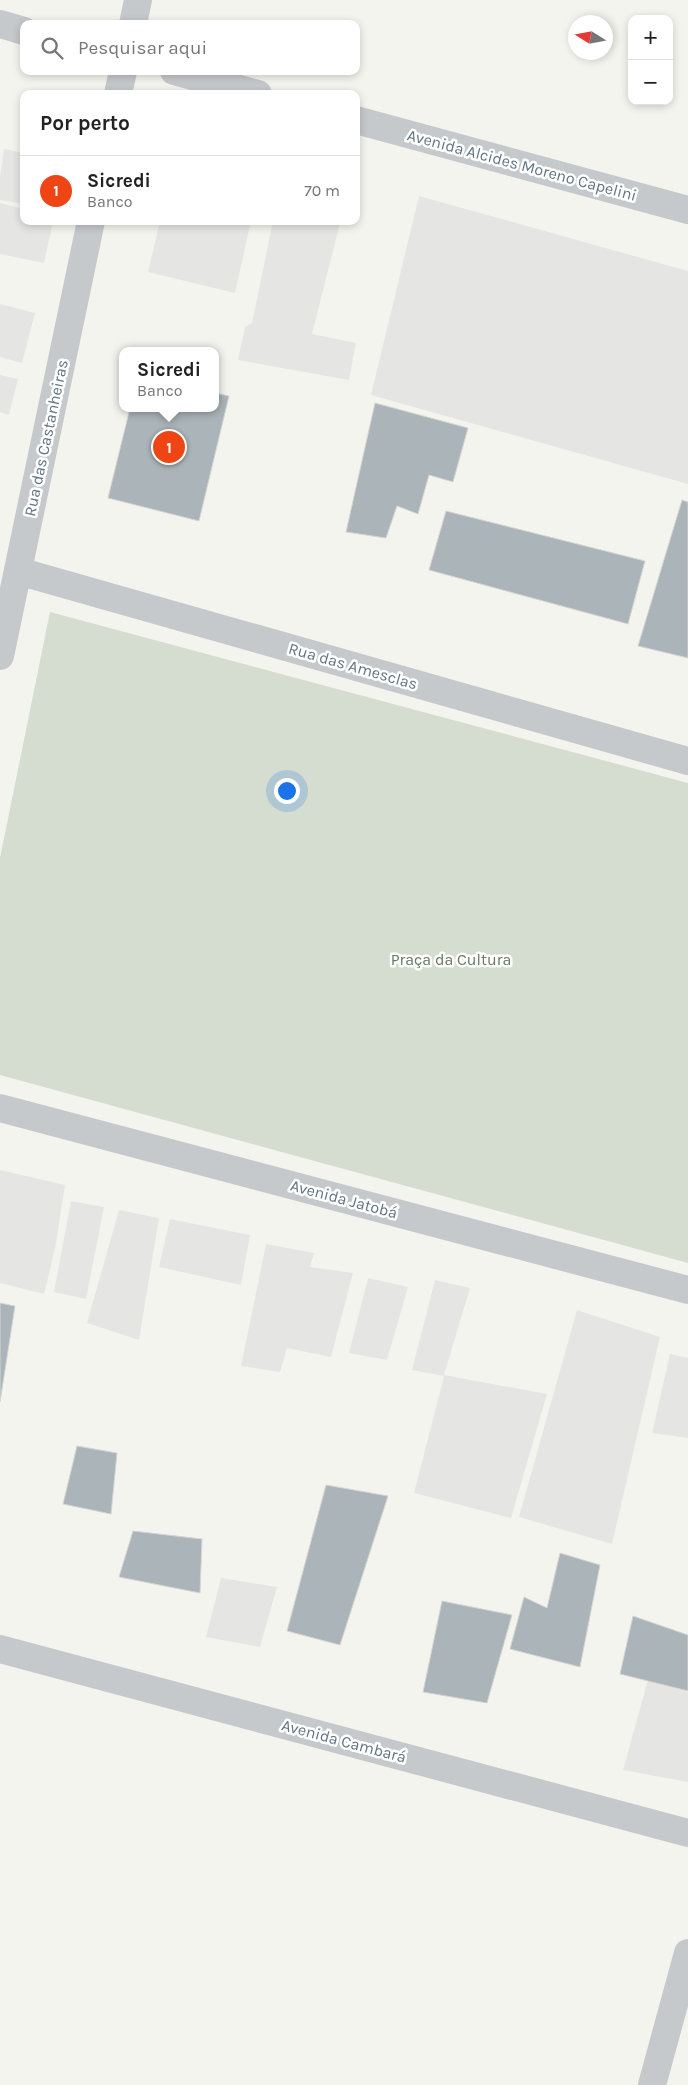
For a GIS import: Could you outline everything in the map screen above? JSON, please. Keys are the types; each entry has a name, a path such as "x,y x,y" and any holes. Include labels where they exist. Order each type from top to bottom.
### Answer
{"street":[{"path":"134,20 138,0"},
{"path":"0,24 20,30"},
{"path":"119,90 122,75"},
{"path":"189,75 243,90"},
{"name":"Avenida Alcides Moreno Capelini","path":"360,121 688,210"},
{"name":"Rua das Castanheiras","path":"0,656 90,225"},
{"name":"Rua das Amesclas","path":"18,571 688,760"},
{"name":"Avenida Jatobá","path":"0,1108 688,1290"},
{"name":"Avenida Cambará","path":"0,1649 688,1833"},
{"path":"652,2085 688,1953"}],"shaded area":[{"path":"4,149 20,152 20,203 0,200 0,177"},
{"path":"419,196 688,271 688,484 371,395"},
{"path":"0,203 20,208 20,225 52,225 44,263 0,254"},
{"path":"159,225 250,225 235,293 148,272"},
{"path":"272,225 339,225 312,334 356,343 349,380 238,360 245,327 252,323"},
{"path":"0,304 35,313 22,363 0,357"},
{"path":"0,375 18,379 9,415 0,412"},
{"path":"0,1170 65,1185 55,1249 44,1294 0,1283"},
{"path":"71,1201 104,1207 86,1299 54,1292"},
{"path":"119,1210 159,1218 139,1340 87,1323"},
{"path":"170,1219 250,1235 241,1285 159,1267"},
{"path":"266,1244 314,1253 310,1267 353,1273 331,1357 287,1348 280,1372 241,1366"},
{"path":"368,1278 408,1287 387,1360 349,1353"},
{"path":"435,1280 470,1288 444,1375 547,1394 511,1518 414,1493 444,1376 412,1370"},
{"path":"577,1310 660,1337 612,1544 519,1517"},
{"path":"670,1354 688,1358 688,1438 652,1433"},
{"path":"221,1578 277,1587 260,1647 206,1637"},
{"path":"648,1680 688,1692 688,1782 623,1770"}],"green space":[{"name":"Praça da Cultura","path":"50,612 688,783 688,1263 0,1075 0,858"}],"building":[{"path":"219,394 229,396 199,521 108,498 129,412 219,412"},
{"path":"375,403 468,428 453,482 429,475 418,514 397,506 386,538 346,532"},
{"path":"682,500 688,502 688,658 638,646"},
{"path":"446,511 645,561 628,624 429,570"},
{"path":"0,1303 15,1306 0,1402"},
{"path":"77,1446 117,1453 111,1514 63,1504"},
{"path":"326,1485 388,1496 340,1645 287,1631"},
{"path":"133,1531 202,1539 200,1593 119,1577"},
{"path":"560,1553 600,1565 580,1667 510,1649 524,1597 547,1608"},
{"path":"442,1601 512,1615 487,1703 423,1692"},
{"path":"633,1616 688,1635 688,1691 620,1674"}],"place":[{"name":"Sicredi","path":"169,447"}]}
